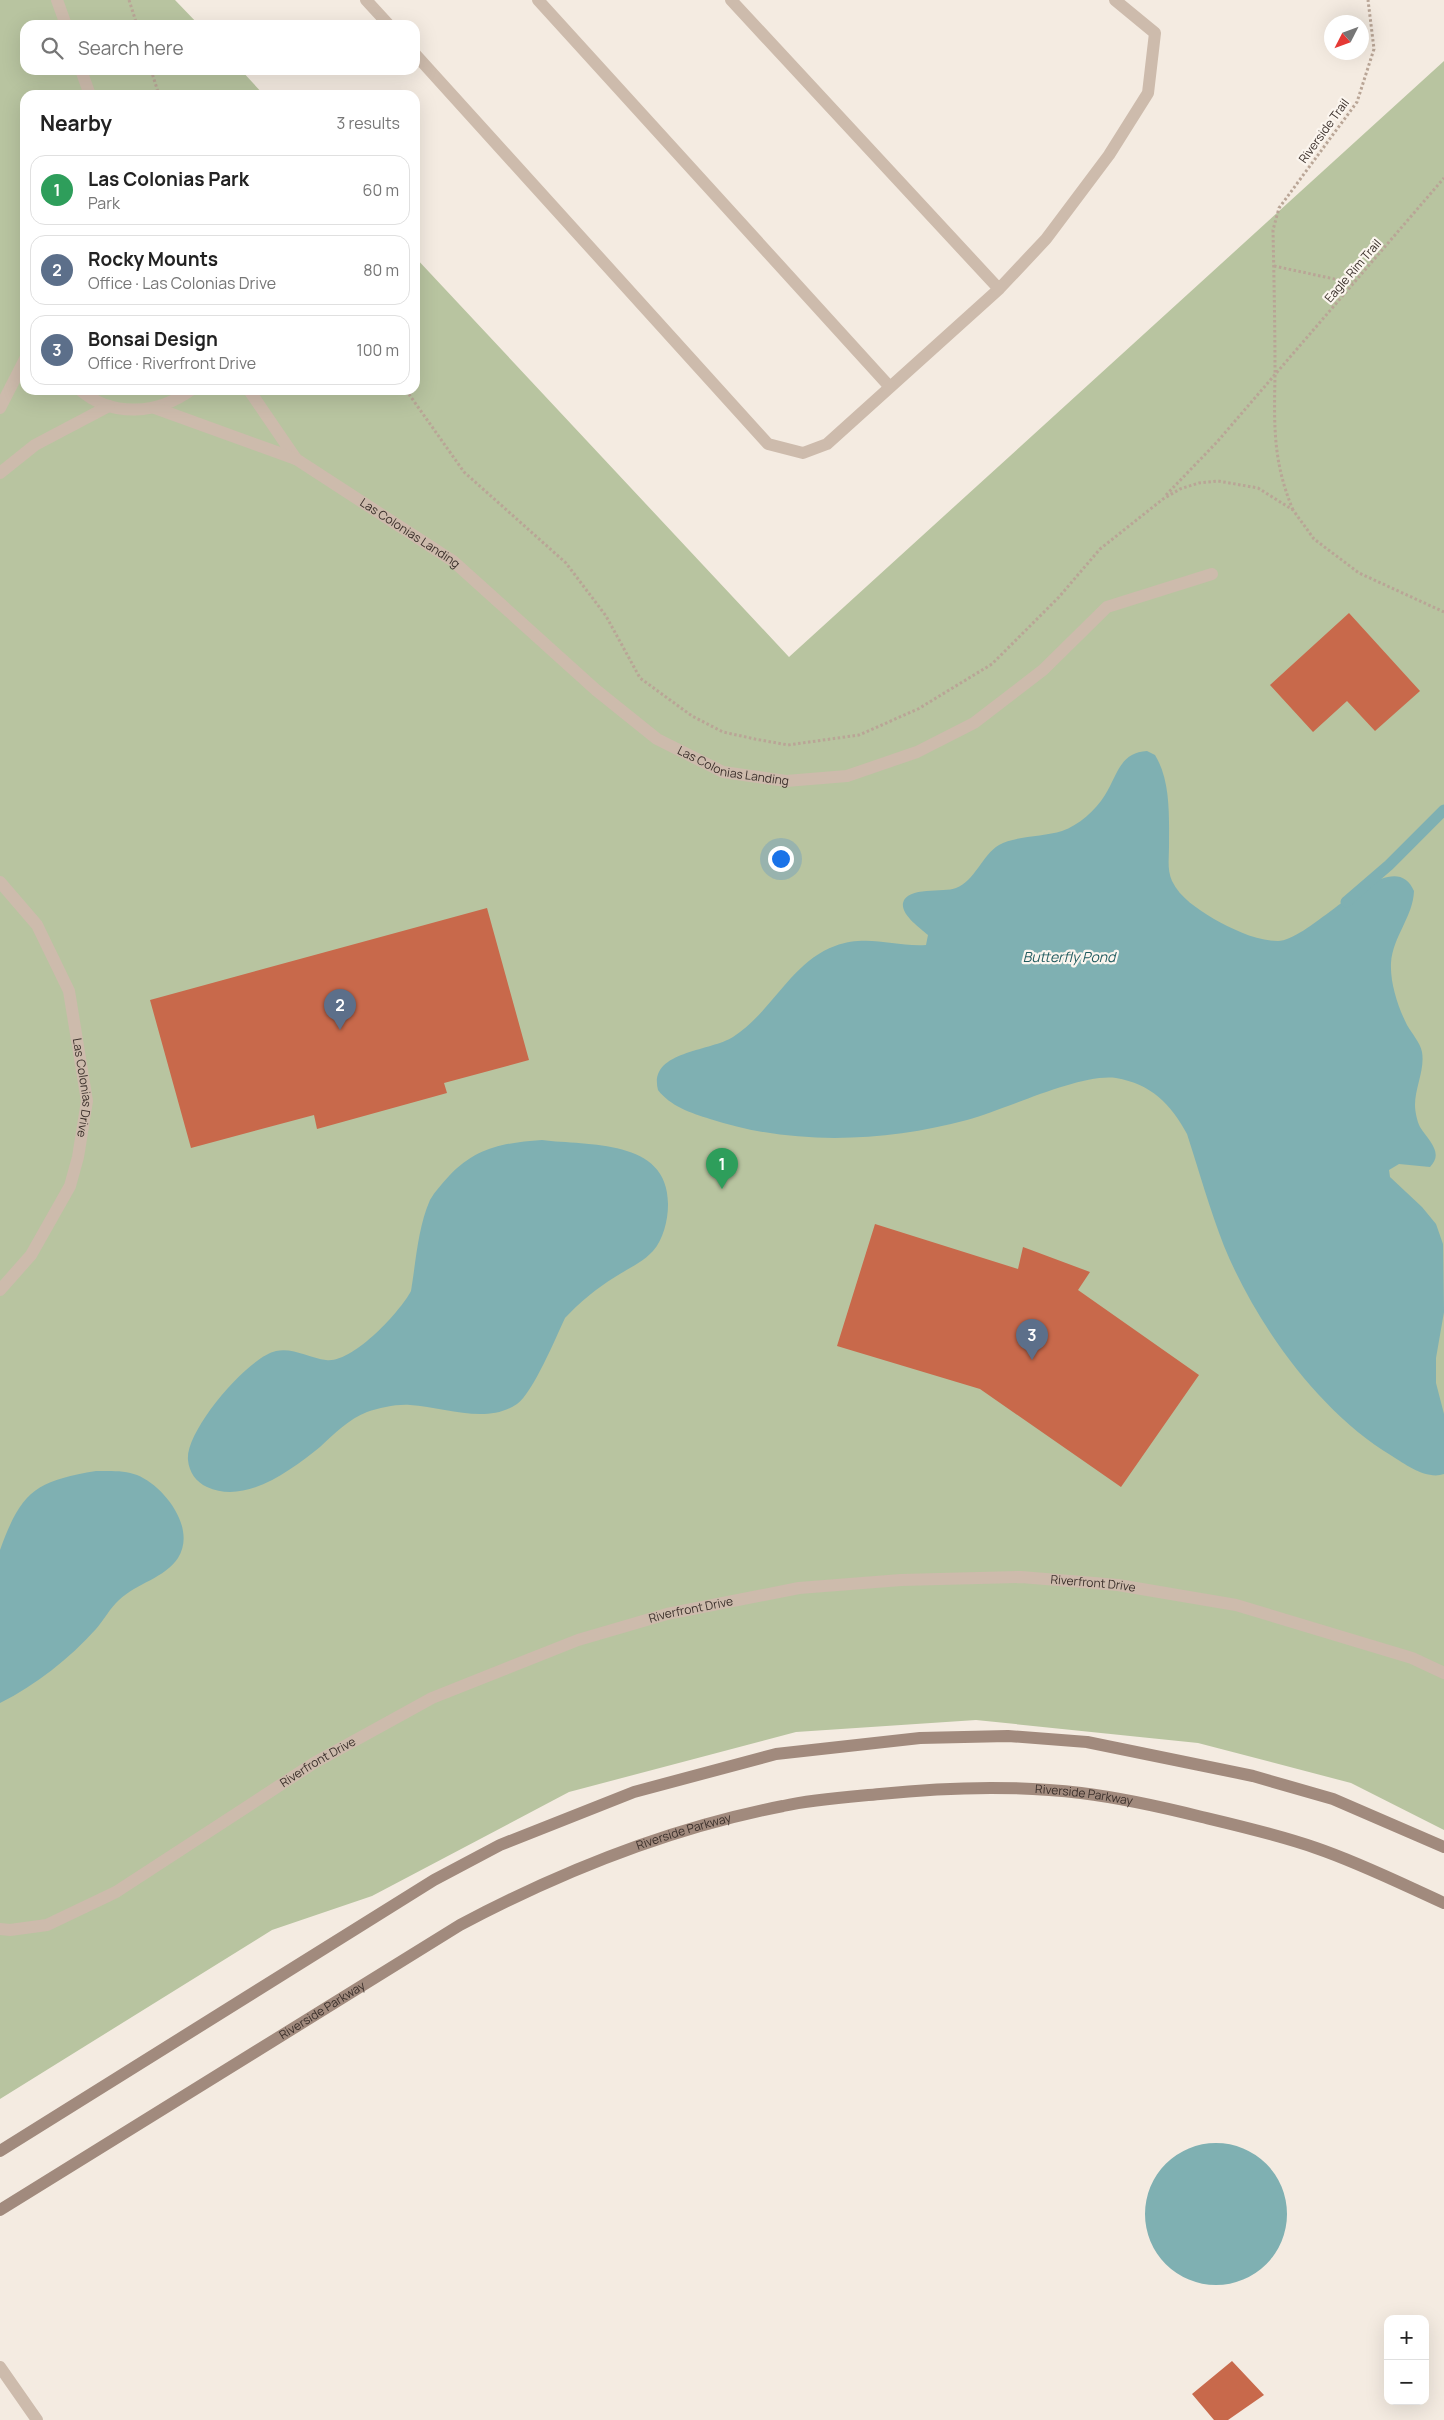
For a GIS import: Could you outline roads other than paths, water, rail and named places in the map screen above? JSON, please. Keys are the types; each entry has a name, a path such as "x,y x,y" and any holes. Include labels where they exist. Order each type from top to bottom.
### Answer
{"main road":[{"path":"0,2151 434,1880 500,1845 634,1792 776,1754 920,1738 1008,1736 1087,1742 1253,1776 1324,1797 1444,1847"},
{"name":"Riverside Parkway","path":"0,2210 460,1925 522,1892 590,1862 650,1841 717,1821 785,1805 923,1789 1007,1787 1080,1793 1170,1809 1240,1826 1316,1848 1444,1903"}],"street":[{"path":"57,0 64,20"},
{"path":"366,0 384,20"},
{"path":"538,0 889,386"},
{"path":"731,0 999,289"},
{"path":"420,60 768,444 803,453 827,444 889,386 999,289 1046,239 1109,155 1148,93 1155,33 1115,0"},
{"path":"84,75 88,90"},
{"path":"0,408 20,369"},
{"path":"87,395 109,406 132,410 155,408 177,400 184,395"},
{"name":"Las Colonias Landing","path":"252,395 296,459"},
{"path":"0,473 35,445 109,406"},
{"name":"Las Colonias Landing","path":"155,408 296,459 454,560 596,690 657,739 724,772 786,781 847,776 917,752 981,717 1042,670 1107,607 1212,574"},
{"name":"Las Colonias Drive","path":"0,882 37,925 69,991 87,1101 78,1157 70,1186 31,1255 0,1290"},
{"name":"Riverfront Drive","path":"0,1929 10,1930 47,1925 116,1892 314,1763 432,1698 596,1635 667,1614 799,1588 901,1580 1021,1577 1118,1585 1236,1605 1412,1658 1444,1673"},
{"path":"0,2367 37,2420"}],"water":[{"name":"Butterfly Pond","path":"1147,751 1155,755 1164,776 1169,812 1170,877 1175,887 1190,903 1221,923 1253,937 1278,941 1293,936 1351,896 1371,884 1388,877 1403,878 1414,891 1410,909 1395,944 1391,971 1395,995 1401,1011 1422,1052 1423,1059 1415,1098 1415,1110 1419,1125 1434,1147 1436,1157 1430,1167 1399,1164 1389,1170 1390,1177 1422,1207 1436,1224 1443,1244 1444,1312 1436,1358 1436,1383 1444,1414 1444,1474 1431,1475 1417,1471 1365,1438 1339,1416 1293,1364 1253,1306 1237,1276 1224,1246 1187,1134 1181,1123 1159,1097 1140,1085 1116,1078 1083,1081 1042,1093 967,1120 904,1133 838,1138 773,1134 741,1128 703,1117 681,1108 663,1096 658,1090 657,1077 662,1067 683,1054 733,1037 747,1027 794,975 820,953 835,946 859,941 926,945 928,935 908,917 903,908 906,898 918,892 950,889 963,885 993,849 1005,842 1054,833 1074,825 1086,817 1101,801 1125,760 1138,752"},
{"path":"542,1140 602,1146 623,1150 641,1157 655,1167 665,1183 668,1211 662,1236 653,1251 608,1281 582,1301 565,1318 544,1364 530,1389 517,1404 505,1410 479,1414 410,1405 377,1409 367,1412 342,1427 320,1447 282,1475 252,1488 237,1492 222,1491 207,1487 196,1479 188,1460 190,1447 207,1414 235,1380 264,1356 276,1351 288,1350 320,1359 337,1359 349,1354 374,1335 397,1311 411,1291 418,1244 426,1210 430,1200 441,1185 459,1166 491,1148"},
{"path":"96,1471 132,1473 147,1480 157,1488 175,1509 183,1534 183,1546 178,1558 166,1571 119,1600 96,1629 75,1651 39,1680 0,1703 0,1550 8,1530 15,1515 33,1492 58,1479"},
{"path":"1216,2143 1243,2149 1255,2155 1266,2164 1275,2175 1281,2187 1287,2214 1281,2241 1275,2253 1266,2264 1255,2273 1243,2279 1216,2285 1189,2279 1177,2273 1166,2264 1157,2253 1151,2241 1145,2214 1151,2187 1157,2175 1166,2164 1177,2155 1189,2149"}],"waterway":[{"path":"1346,902 1389,865 1444,810"}],"place":[{"name":"Rocky Mounts","path":"340,1030"},
{"name":"Las Colonias Park","path":"722,1189"},
{"name":"Bonsai Design","path":"1032,1360"}]}
